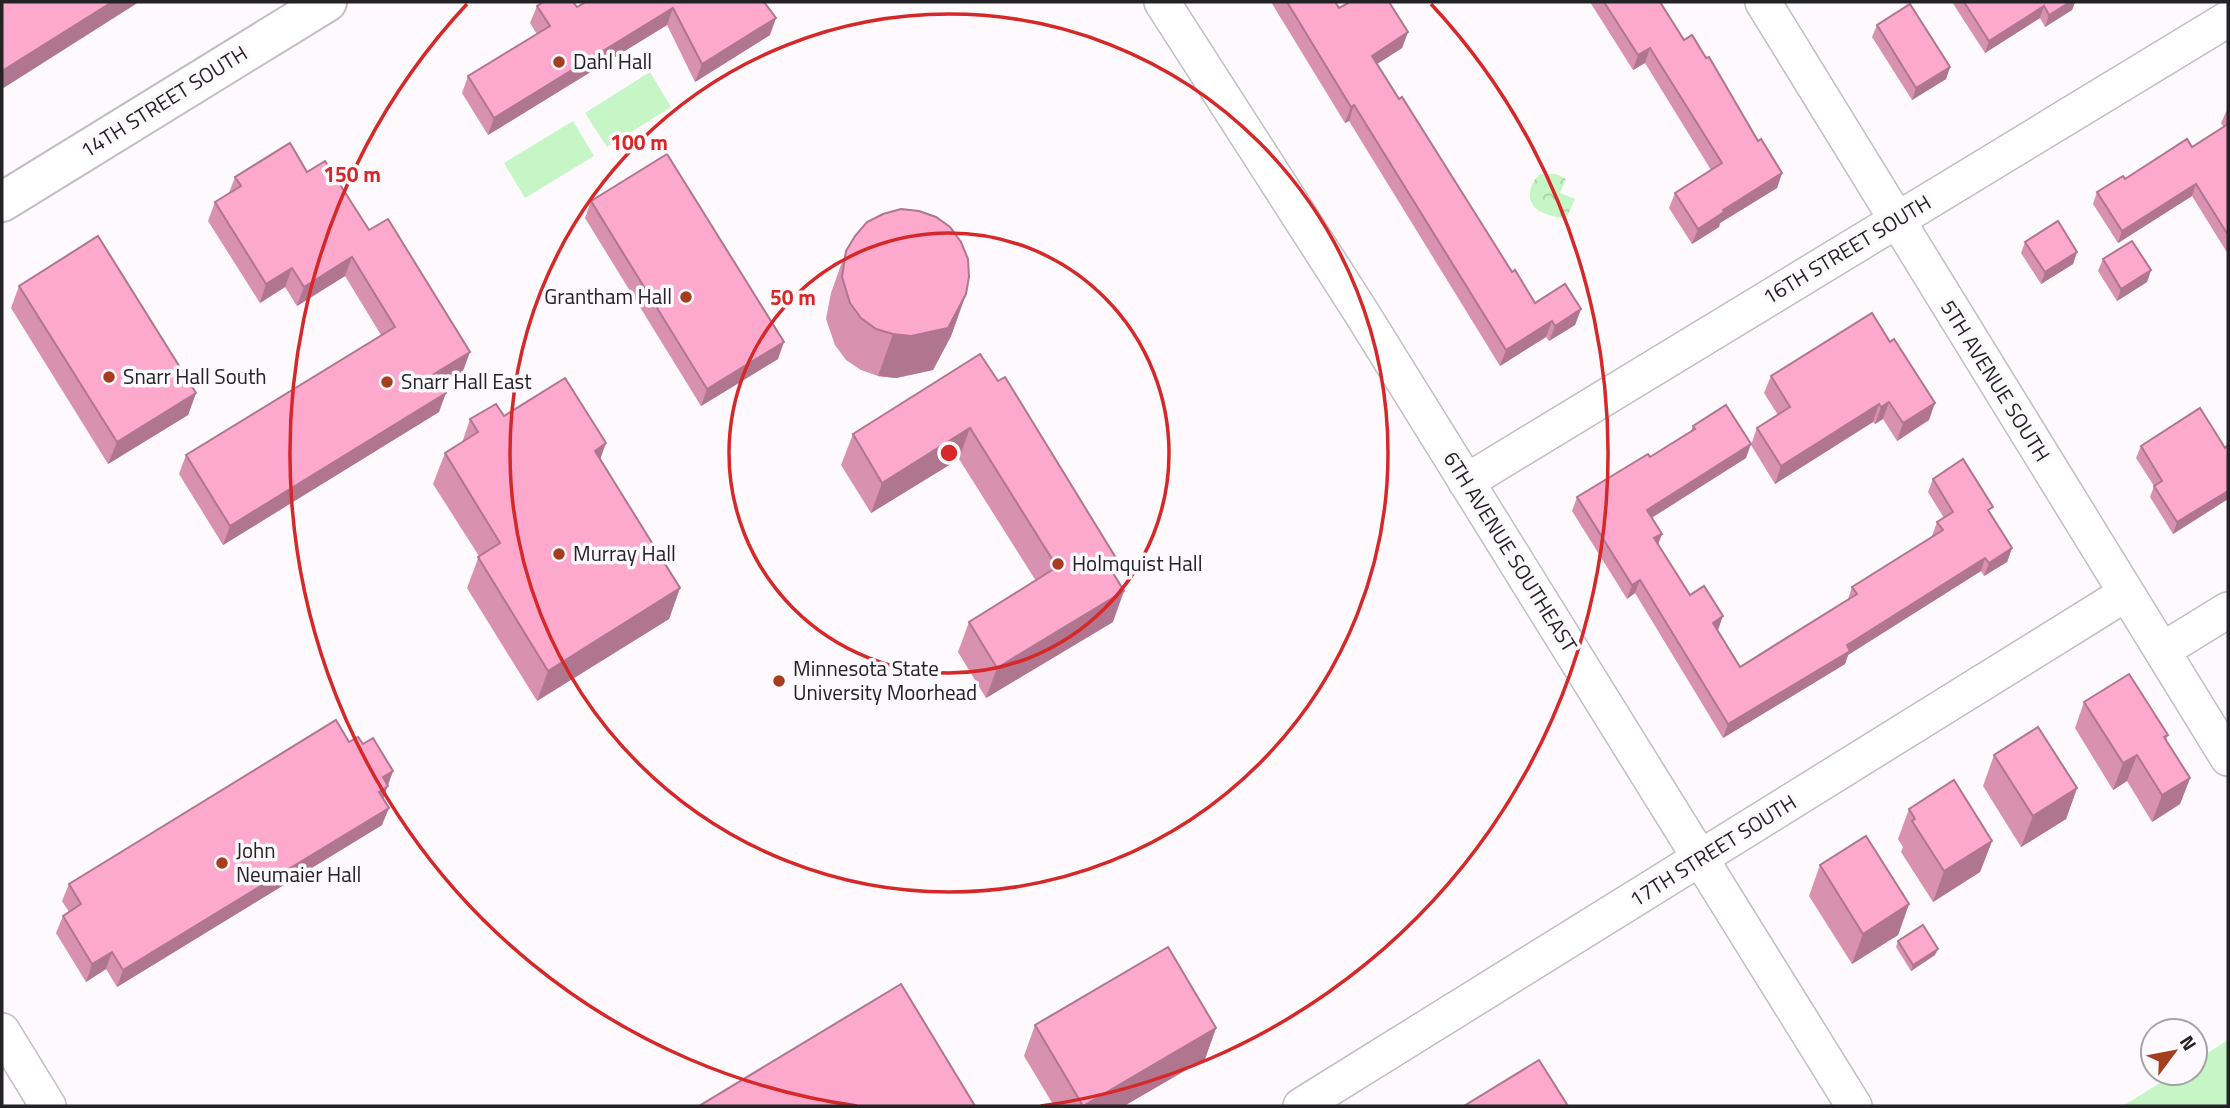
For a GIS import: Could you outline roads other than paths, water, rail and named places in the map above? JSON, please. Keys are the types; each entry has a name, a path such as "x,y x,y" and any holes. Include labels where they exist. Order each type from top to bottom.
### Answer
{"street":[{"name":"14TH STREET SOUTH","path":"2,202 327,2"},
{"name":"6TH AVENUE SOUTHEAST","path":"1162,2 1361,312 1854,1106"},
{"name":"5TH AVENUE SOUTH","path":"1763,2 2228,758"},
{"name":"16TH STREET SOUTH","path":"1466,482 2228,19"},
{"name":"17TH STREET SOUTH","path":"1301,1106 2125,594"},
{"path":"2163,650 2228,610"},
{"path":"2,1031 48,1106"}],"place":[{"name":"Dahl Hall","path":"559,62"},
{"name":"Grantham Hall","path":"686,297"},
{"name":"Snarr Hall South","path":"109,377"},
{"name":"Snarr Hall East","path":"387,382"},
{"name":"Murray Hall","path":"559,554"},
{"name":"Holmquist Hall","path":"1058,564"},
{"name":"Minnesota State University Moorhead","path":"779,681"},
{"name":"John Neumaier Hall","path":"222,863"}]}
